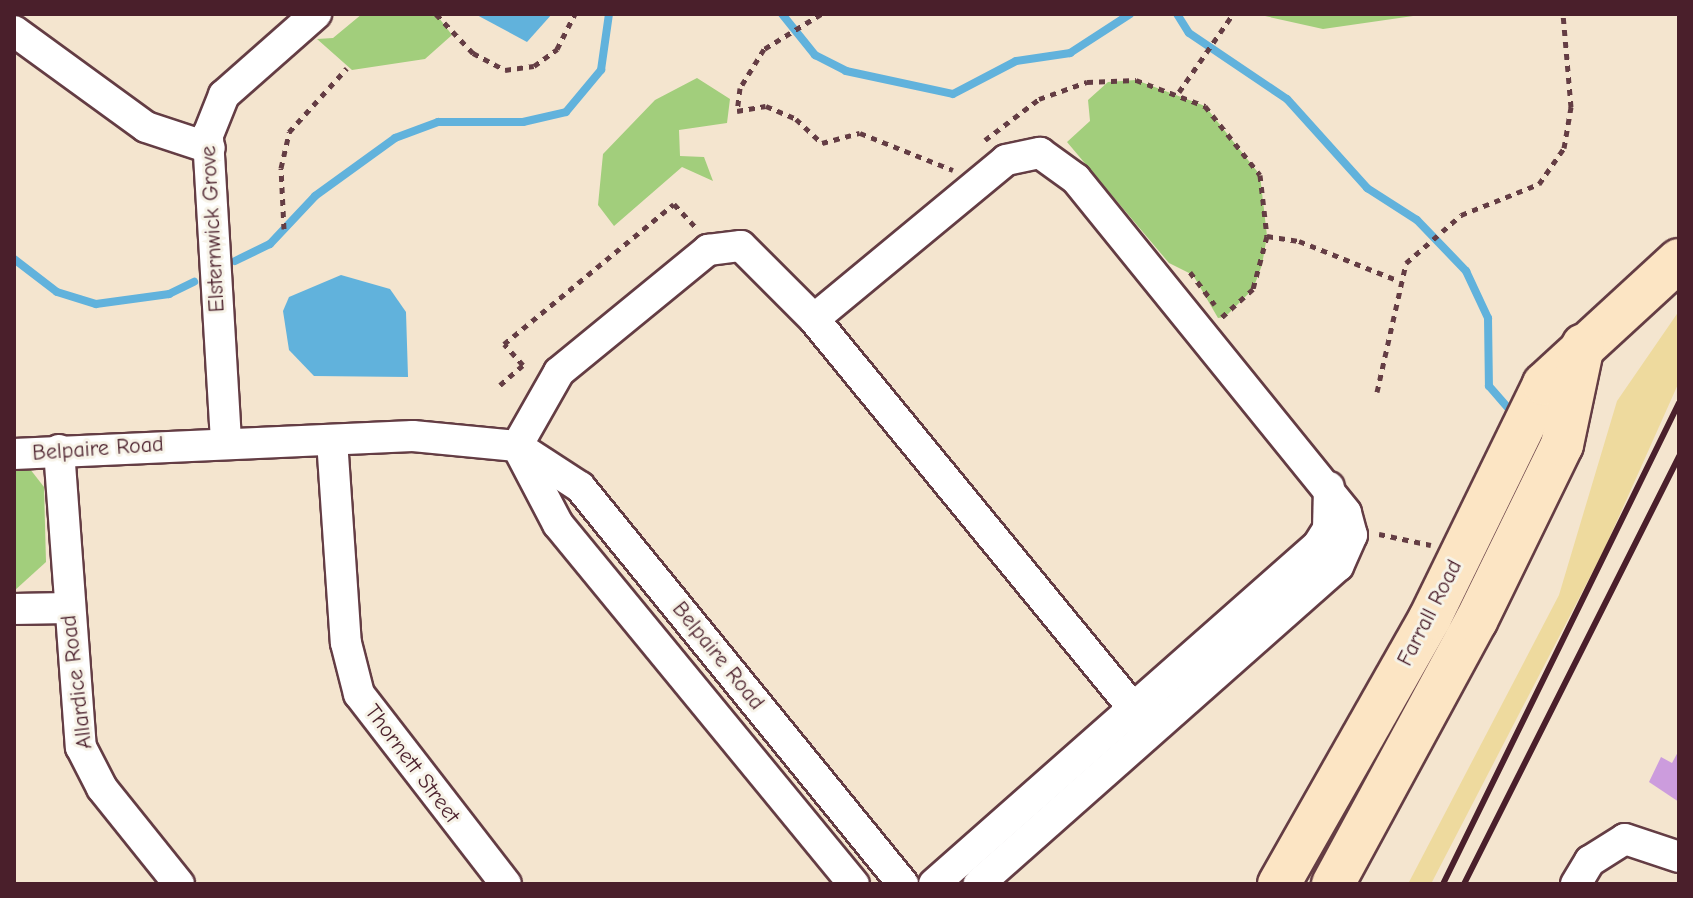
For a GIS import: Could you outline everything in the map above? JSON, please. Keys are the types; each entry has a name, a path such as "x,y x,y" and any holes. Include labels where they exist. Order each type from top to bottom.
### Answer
{"main road":[{"name":"Farrall Road","path":"1280,884 1430,618 1544,384 1679,260"},
{"name":"Farrall Road","path":"1333,884 1411,741 1562,445 1583,345"},
{"name":"Farrall Road","path":"1280,884 1313,855 1379,741 1396,731 1411,741"}],"street":[{"name":"Elsternwick Grove","path":"226,441 220,384 210,148 224,95 316,14"},
{"path":"14,31 146,127 210,148"},
{"path":"814,319 1006,160 1040,153 1076,179 1329,487 1352,535 1338,566 934,884"},
{"path":"517,446 533,409 559,372 726,244 757,256 814,319 1142,719"},
{"name":"Belpaire Road","path":"14,454 226,441 459,435 517,446 580,487 903,884"},
{"name":"Thornett Street","path":"332,440 346,643 359,694 506,884"},
{"name":"Belpaire Road","path":"517,446 558,524 854,884"},
{"name":"Allardice Road","path":"59,450 68,608 88,764 179,884"},
{"path":"14,609 68,608"},
{"path":"978,884 1142,719"},
{"path":"1576,884 1590,861 1625,839 1679,857"}],"path":[{"path":"436,14 473,53 505,70 534,66 557,49 575,14"},
{"path":"821,14 804,19 776,38 740,88 737,111 766,106 796,119 822,143 860,133 954,170 966,160"},
{"path":"1179,92 1233,14"},
{"path":"1377,392 1397,280 1418,250 1461,215 1539,184 1564,148 1571,107 1563,14"},
{"path":"284,229 281,168 289,132 347,68"},
{"path":"977,151 1014,114 1060,89 1136,80 1179,92 1205,106 1244,147 1260,175 1267,236 1253,289 1218,318"},
{"path":"1267,236 1299,241 1397,280"},
{"path":"1366,534 1407,536 1443,550"}],"green space":[{"path":"362,14 436,14 452,35 425,59 352,70 317,39 333,38"},
{"path":"1256,14 1427,14 1323,29"},
{"path":"697,78 730,99 727,123 679,130 680,156 704,157 713,181 682,167 614,226 598,205 603,154 655,100"},
{"path":"1136,80 1205,106 1260,175 1267,236 1262,265 1253,289 1225,317 1218,318 1193,275 1169,263 1067,142 1090,121 1088,100 1108,82"},
{"path":"14,465 30,469 44,487 46,562 14,591"}],"sand":[{"path":"1679,311 1679,382 1604,550 1431,884 1408,884 1559,595 1617,401"}],"water":[{"path":"475,14 552,14 527,42"},
{"path":"341,275 390,289 406,312 408,377 314,376 289,350 283,311 289,297"}],"building":[{"path":"1679,750 1679,802 1649,782 1661,757 1672,763"}],"waterway":[{"path":"235,261 270,244 315,196 395,138 438,122 523,122 566,112 601,70 609,14"},
{"path":"782,14 815,55 846,71 953,94 1016,61 1070,53 1130,14"},
{"path":"1177,14 1189,33 1287,99 1367,188 1417,220 1466,271 1488,318 1489,386 1507,407"},
{"path":"14,259 57,292 96,304 169,294 194,282"}],"railway":[{"path":"1443,884 1679,403"},
{"path":"1464,884 1679,456"}]}
